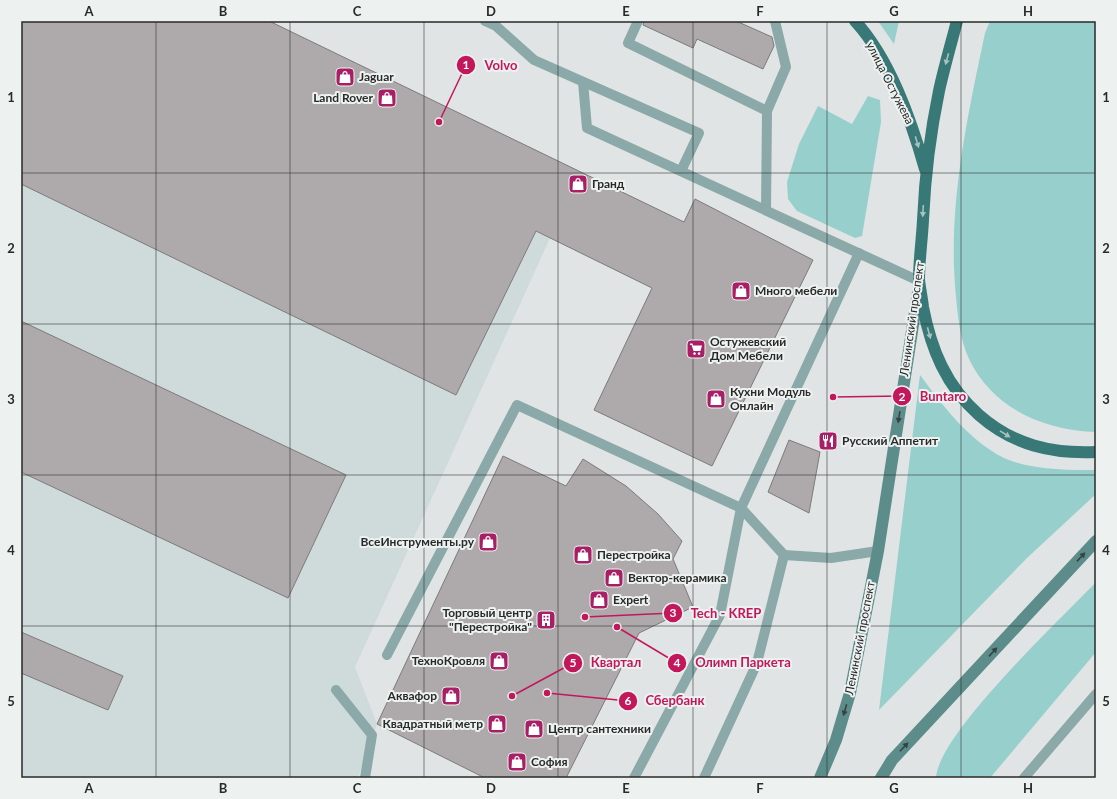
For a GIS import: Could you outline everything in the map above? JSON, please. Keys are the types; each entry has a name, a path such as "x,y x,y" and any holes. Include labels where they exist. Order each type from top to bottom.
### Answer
{"main road":[{"name":"улица Остужева","path":"855,21 875,48 912,123 925,172"},
{"name":"Ленинский проспект","path":"820,778 836,740 850,694 878,551 919,281 925,172 939,90 958,21"},
{"path":"919,281 926,321 938,361 959,395 971,407 996,428 1023,443 1052,450 1096,452"},
{"path":"881,778 892,760 1096,541"}],"lane":[{"path":"485,21 496,26 534,60 699,133 681,171"},
{"path":"638,21 628,43 767,112"},
{"path":"766,210 767,112 786,67 775,21"},
{"path":"583,82 587,128 919,281"},
{"path":"634,778 720,615 741,508 859,253"},
{"path":"387,655 517,405 741,508 784,555 831,558 878,551"},
{"path":"704,778 757,664 784,555"},
{"path":"336,690 372,735 365,778"},
{"path":"1024,778 1096,694"}],"shaded area":[{"path":"21,21 105,21 550,238 355,667 377,724 358,778 21,778"},
{"path":"878,21 899,21 894,44"},
{"path":"990,21 1096,21 1096,432 1058,427 1022,414 1006,404 979,376 969,359 961,336 954,264 956,197 960,164 972,98 985,33"},
{"path":"868,96 880,100 881,122 862,236 855,238 797,211 788,199 787,182 799,144 818,106 852,124"},
{"path":"920,375 957,421 990,450 1002,457 1024,465 1073,470 1096,470 1096,494 1027,558 879,710"},
{"path":"1096,582 1096,652 990,778 936,778 942,758 957,734 979,706 1031,648"}],"building":[{"path":"21,21 269,21 684,222 695,199 813,260 712,466 594,410 652,288 536,231 456,395 21,184"},
{"path":"644,21 736,21 772,37 774,46 763,69 697,39 693,48 643,25"},
{"path":"21,321 346,475 288,598 21,472"},
{"path":"789,440 820,452 809,513 768,492"},
{"name":"Торговый центр \"Перестройка\"","path":"503,456 566,486 583,459 626,486 658,514 682,541 673,559 693,607 639,633 566,778 485,778 377,724"},
{"path":"21,632 123,676 108,710 21,673"}],"place":[{"name":"Jaguar","path":"345,77"},
{"name":"Land Rover","path":"387,98"},
{"name":"Volvo","path":"439,122"},
{"name":"Гранд","path":"578,184"},
{"name":"Много мебели","path":"741,291"},
{"name":"Остужевский Дом Мебели","path":"696,349"},
{"name":"Buntaro","path":"833,397"},
{"name":"Кухни Модуль Онлайн","path":"716,399"},
{"name":"Русский Аппетит","path":"828,441"},
{"name":"ВсеИнструменты.ру","path":"488,542"},
{"name":"Перестройка","path":"583,555"},
{"name":"Вектор-керамика","path":"614,578"},
{"name":"Expert","path":"599,600"},
{"name":"Tech - KREP","path":"585,617"},
{"name":"Торговый центр \"Перестройка\"","path":"546,620"},
{"name":"Олимп Паркета","path":"617,627"},
{"name":"ТехноКровля","path":"499,661"},
{"name":"Сбербанк","path":"547,693"},
{"name":"Аквафор","path":"451,696"},
{"name":"Квартал","path":"512,696"},
{"name":"Квадратный метр","path":"497,724"},
{"name":"Центр сантехники","path":"534,729"},
{"name":"София","path":"517,762"}]}
